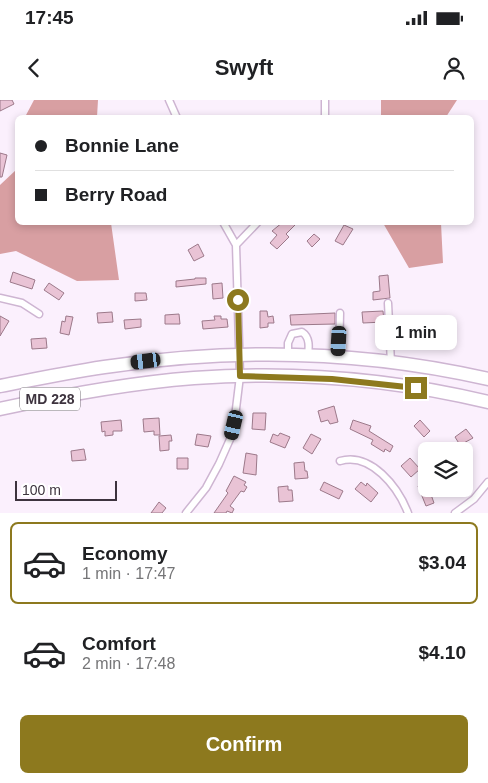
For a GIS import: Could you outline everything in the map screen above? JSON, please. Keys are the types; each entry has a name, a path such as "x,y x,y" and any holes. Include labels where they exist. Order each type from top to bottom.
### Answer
{"highway":[{"name":"MD 228","path":"0,386 111,366 163,360 239,355 308,356 391,363 488,379"},
{"name":"MD 228","path":"0,409 149,383 240,376 313,378 388,384 450,393 488,402"}],"street":[{"path":"169,100 176,115"},
{"path":"325,100 325,115"},
{"path":"186,513 206,488 229,443 237,410 240,376 236,245 225,225"},
{"path":"236,245 255,225"},
{"path":"0,298 22,303 39,314"},
{"path":"388,304 391,363"},
{"path":"338,358 340,313"},
{"path":"288,355 288,343 292,334 302,332 308,340 308,356"},
{"path":"340,461 349,458 371,466 400,494 408,513"},
{"path":"456,513 474,499 488,482"}],"shaded area":[{"path":"34,100 98,100 97,115 26,115"},
{"path":"381,100 457,100 447,115 381,115"},
{"path":"15,171 15,225 111,225 119,280 77,281 16,251 0,254 0,185"},
{"path":"384,225 441,225 443,263 409,268"}],"building":[{"path":"0,100 12,100 14,104 0,111"},
{"path":"0,153 7,155 2,177 0,177"},
{"path":"279,225 295,225 286,234 289,237 277,249 270,243 277,235 272,231"},
{"path":"344,225 353,229 343,245 335,241"},
{"path":"314,234 320,239 312,247 307,241"},
{"path":"198,244 204,256 194,261 188,250"},
{"path":"13,272 35,280 32,289 10,282"},
{"path":"388,275 390,298 373,300 373,292 380,291 379,276"},
{"path":"206,278 206,284 176,287 176,281"},
{"path":"49,283 64,293 59,300 44,290"},
{"path":"222,283 223,298 213,299 212,284"},
{"path":"135,293 146,293 147,300 135,301"},
{"path":"260,311 267,311 268,317 273,316 274,323 268,323 268,327 260,328"},
{"path":"383,311 384,322 363,323 362,312"},
{"path":"112,312 113,322 98,323 97,313"},
{"path":"335,313 335,324 291,325 290,315"},
{"path":"179,314 180,324 165,324 165,315"},
{"path":"0,316 9,321 0,336"},
{"path":"66,316 73,317 69,335 60,333 62,321 65,322"},
{"path":"214,316 221,316 221,319 227,319 228,327 203,329 202,321 215,320"},
{"path":"141,319 141,327 125,329 124,320"},
{"path":"46,338 47,348 32,349 31,339"},
{"path":"334,406 338,422 330,424 328,420 321,422 318,411"},
{"path":"253,413 266,413 265,430 252,429"},
{"path":"159,418 160,435 154,435 154,431 144,432 143,419"},
{"path":"121,420 122,431 113,431 113,435 105,436 105,431 102,432 101,422"},
{"path":"353,420 371,426 369,431 393,446 390,452 385,449 384,452 371,444 373,440 350,429"},
{"path":"420,420 430,431 424,437 414,426"},
{"path":"466,429 473,438 466,442 458,442 455,437"},
{"path":"280,433 290,437 285,448 270,442 273,434 278,436"},
{"path":"197,434 211,436 208,447 195,445"},
{"path":"311,434 321,439 312,454 303,448"},
{"path":"171,435 172,441 169,441 169,450 160,451 159,436"},
{"path":"84,449 86,460 72,461 71,451"},
{"path":"246,453 257,455 256,475 243,473"},
{"path":"177,458 188,458 188,469 177,469"},
{"path":"410,458 418,467 418,471 411,477 401,466"},
{"path":"304,462 308,478 295,479 294,463"},
{"path":"234,476 246,482 244,485 247,487 244,492 241,491 230,506 234,509 232,513 227,511 226,513 214,513 228,493 226,491"},
{"path":"324,482 343,491 339,499 320,490"},
{"path":"361,482 366,486 367,483 378,493 371,502 355,489"},
{"path":"288,486 288,490 292,490 293,501 279,502 278,487"},
{"path":"422,497 432,497 434,503 426,506"},
{"path":"159,502 166,508 162,513 151,513"}],"route":[{"path":"238,300 240,376 332,379 416,388"}]}
